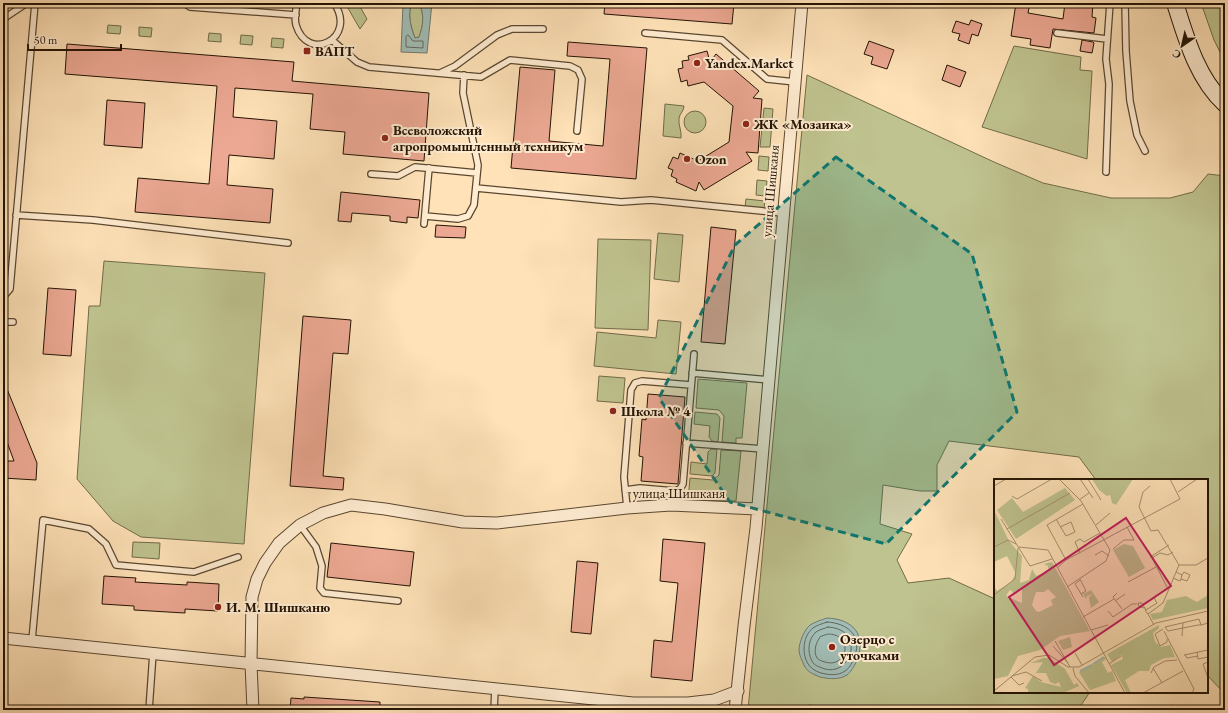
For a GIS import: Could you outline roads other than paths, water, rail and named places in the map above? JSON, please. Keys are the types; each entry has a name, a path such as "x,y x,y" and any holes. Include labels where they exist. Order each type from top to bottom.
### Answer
{"main road":[{"path":"1175,3 1191,51 1204,78 1220,100 1225,104"}],"street":[{"name":"улица Шишканя","path":"253,710 251,664 252,597 257,579 265,563 279,543 300,525 323,513 351,505 463,522 497,523 627,508 671,505 758,509 802,3"},
{"path":"735,710 758,509"},
{"path":"3,638 495,689 633,707 714,700 738,691"}],"lane":[{"path":"3,18 27,3"},
{"path":"3,297 10,289 35,3"},
{"path":"184,3 190,6 296,15"},
{"path":"297,3 296,24 300,34 306,40 315,45 324,44 332,40 338,34 340,26 338,12 334,3"},
{"path":"1106,172 1109,84 1106,59 1110,3"},
{"path":"1125,3 1126,51 1130,101 1137,135 1145,151"},
{"path":"440,73 455,66 497,35 512,29 543,29"},
{"path":"645,33 722,40 767,79 795,82"},
{"path":"1057,33 1107,39"},
{"path":"332,40 357,62 369,68 481,77 510,60 570,66 578,70 582,79 577,131"},
{"path":"425,216 458,219 468,216 474,205 478,165 463,93 464,75"},
{"path":"371,174 398,176 415,167 477,173"},
{"path":"424,224 429,168"},
{"path":"476,188 621,202 651,200 783,213"},
{"path":"16,215 93,220 288,243"},
{"path":"3,322 13,322"},
{"path":"625,490 640,488 676,491 680,489 683,484 694,354"},
{"path":"692,373 769,380"},
{"path":"627,508 624,477 631,390 635,383 642,381 691,385"},
{"path":"686,443 763,449"},
{"path":"32,640 43,520 89,529 106,544 116,565 194,572 238,557"},
{"path":"300,525 316,547 322,566 320,588 324,593 398,601"},
{"path":"149,710 153,653"},
{"path":"494,710 495,689"}],"water":[{"path":"402,3 412,3 410,16 415,38 419,37 422,25 423,16 419,3 432,3 427,53 401,52"},
{"path":"827,618 844,621 850,625 855,630 860,643 860,651 853,668 848,674 841,678 823,678 810,672 805,667 799,650 801,640 808,627"}],"place":[{"name":"ВАПТ","path":"307,51"},
{"name":"Yandex.Market","path":"697,63"},
{"name":"ЖК «Мозаика»","path":"746,124"},
{"name":"Всеволожский агропромышленный техникум","path":"385,138"},
{"name":"Ozon","path":"687,159"},
{"name":"Школа № 4","path":"613,411"},
{"name":"И. М. Шишканю","path":"218,607"},
{"name":"Озерцо с уточками","path":"832,647"}]}
